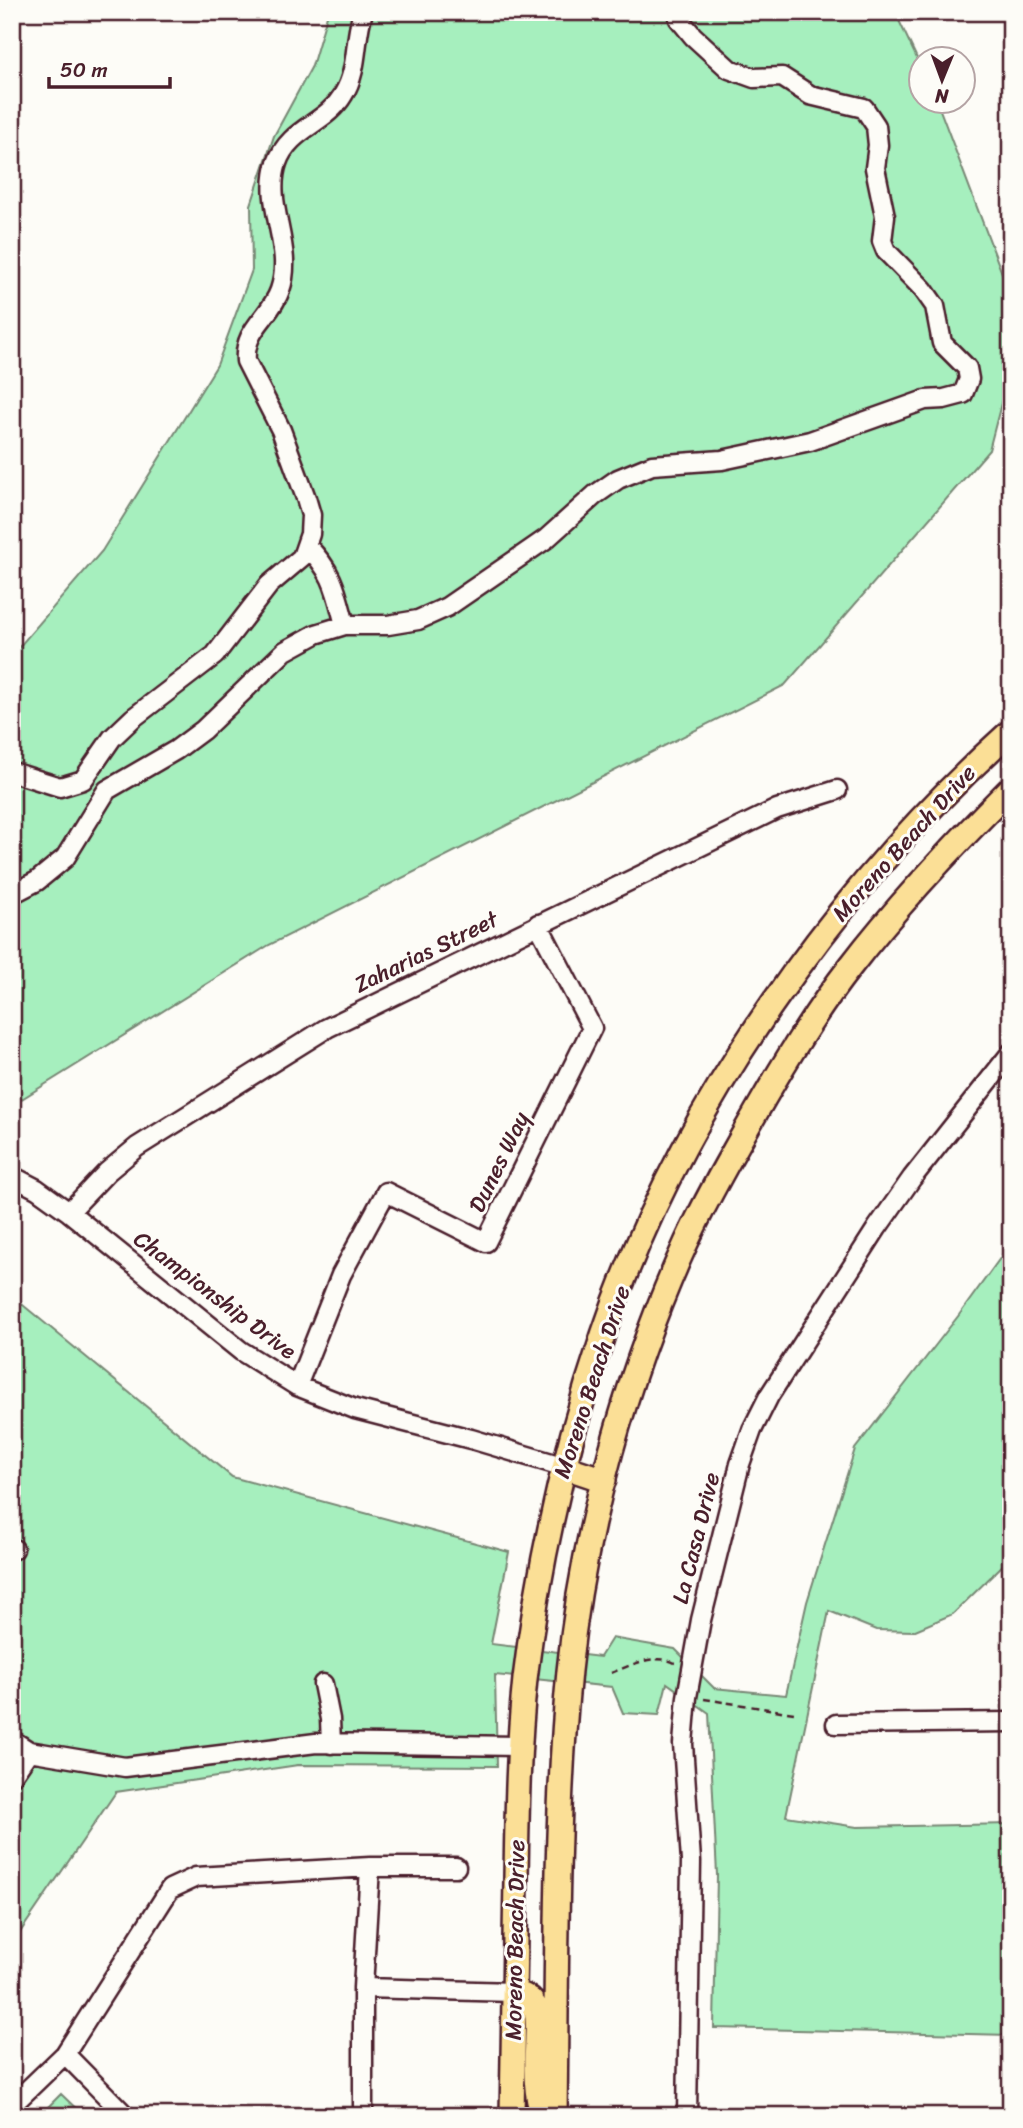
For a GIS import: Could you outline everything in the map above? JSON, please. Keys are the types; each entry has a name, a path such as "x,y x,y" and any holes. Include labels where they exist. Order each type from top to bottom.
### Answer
{"main road":[{"name":"Moreno Beach Drive","path":"512,2116 520,1746 525,1682 538,1583 556,1496 573,1430 604,1332 641,1239 682,1154 720,1086 836,914 904,836 1011,731"},
{"name":"Moreno Beach Drive","path":"555,2116 559,1834 569,1668 579,1597 604,1480 647,1340 685,1244 718,1178 789,1055 849,968 936,863 1011,788"},
{"path":"565,1467 604,1480"},
{"path":"514,1992 527,1997 535,2006 536,2084 543,2116"}],"street":[{"path":"12,772 60,787 83,780 112,738 133,718 215,655 269,585 302,557 307,546 311,515 281,430 246,361 245,351 246,343 256,325 277,297 282,281 284,246 275,210 273,178 277,163 284,145 343,96 355,67 358,29 363,12"},
{"path":"12,894 37,881 65,858 107,790 176,750 203,730 285,651 316,634 345,625 388,625 418,620 447,607 546,539 595,495 618,479 652,465 722,460 810,441 925,400 963,394 968,387 967,368 942,343 935,306 923,289 886,251 882,240 885,216 875,168 878,145 876,126 864,108 810,95 782,77 754,78 729,69 693,36 679,19 677,12"},
{"path":"307,546 322,561 332,578 345,625"},
{"name":"Zaharias Street","path":"69,1212 107,1172 137,1147 289,1049 327,1028 777,809 837,790"},
{"name":"Dunes Way","path":"297,1386 341,1275 386,1192 486,1242 592,1028 538,924"},
{"name":"La Casa Drive","path":"687,2116 691,1861 684,1744 687,1697 701,1620 740,1464 752,1430 769,1396 877,1228 912,1178 1011,1053"},
{"name":"Championship Drive","path":"12,1176 37,1189 69,1212 241,1351 297,1386 355,1409 565,1467"},
{"path":"323,1685 330,1719 331,1744"},
{"path":"836,1724 1011,1722"},
{"path":"12,1740 29,1751 125,1767 288,1745 520,1746"},
{"path":"12,1776 29,1751"},
{"path":"363,2116 363,1988 370,1867"},
{"path":"12,2105 65,2054 170,1889 196,1877 370,1867 456,1867"},
{"path":"363,1988 514,1992"},
{"path":"65,2054 126,2116"}],"green space":[{"path":"328,12 895,12 911,46 908,46 908,116 942,116 1011,297 1011,365 989,450 785,685 269,945 12,1105 12,655 102,551 217,365 252,270 251,205 274,136 312,66"},
{"path":"1011,1243 1011,1557 953,1614 913,1631 876,1630 829,1611 786,1816 857,1827 1011,1824 1011,2035 714,2028 717,1875 709,1713 667,1683 659,1715 623,1713 612,1687 495,1675 497,1766 298,1765 116,1792 12,1944 12,1296 232,1477 509,1552 491,1644 600,1657 612,1638 675,1649 714,1688 786,1695 807,1602 855,1449"},
{"path":"61,2094 84,2116 39,2116"}]}
